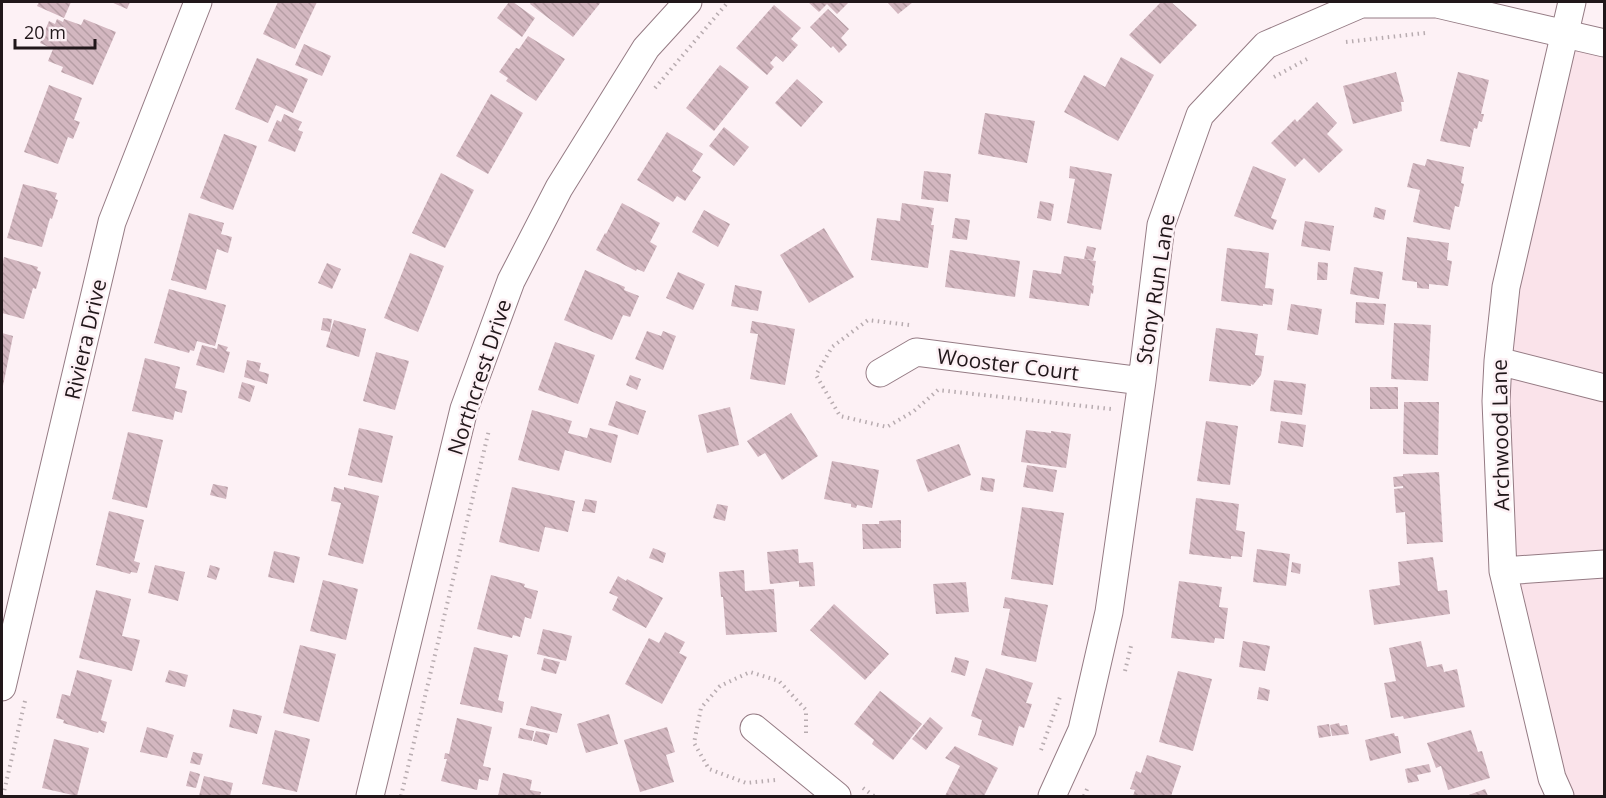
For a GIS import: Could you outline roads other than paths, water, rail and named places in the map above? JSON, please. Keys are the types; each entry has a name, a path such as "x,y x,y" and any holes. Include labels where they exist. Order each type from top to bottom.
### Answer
{"street":[{"name":"Riviera Drive","path":"14,690 112,222 198,2"},
{"name":"Northcrest Drive","path":"370,796 464,409 511,280 560,188 646,48 688,2"},
{"name":"Archwood Lane","path":"1560,796 1552,778 1503,571 1496,401 1506,287 1572,2"},
{"name":"Stony Run Lane","path":"1052,796 1082,730 1109,612 1142,381 1161,225 1200,116 1266,45 1361,4 1437,4 1605,43"},
{"name":"Wooster Court","path":"880,373 916,352 1142,381"},
{"path":"1498,361 1605,388"},
{"path":"1503,571 1605,564"},
{"path":"754,728 837,796"}]}
